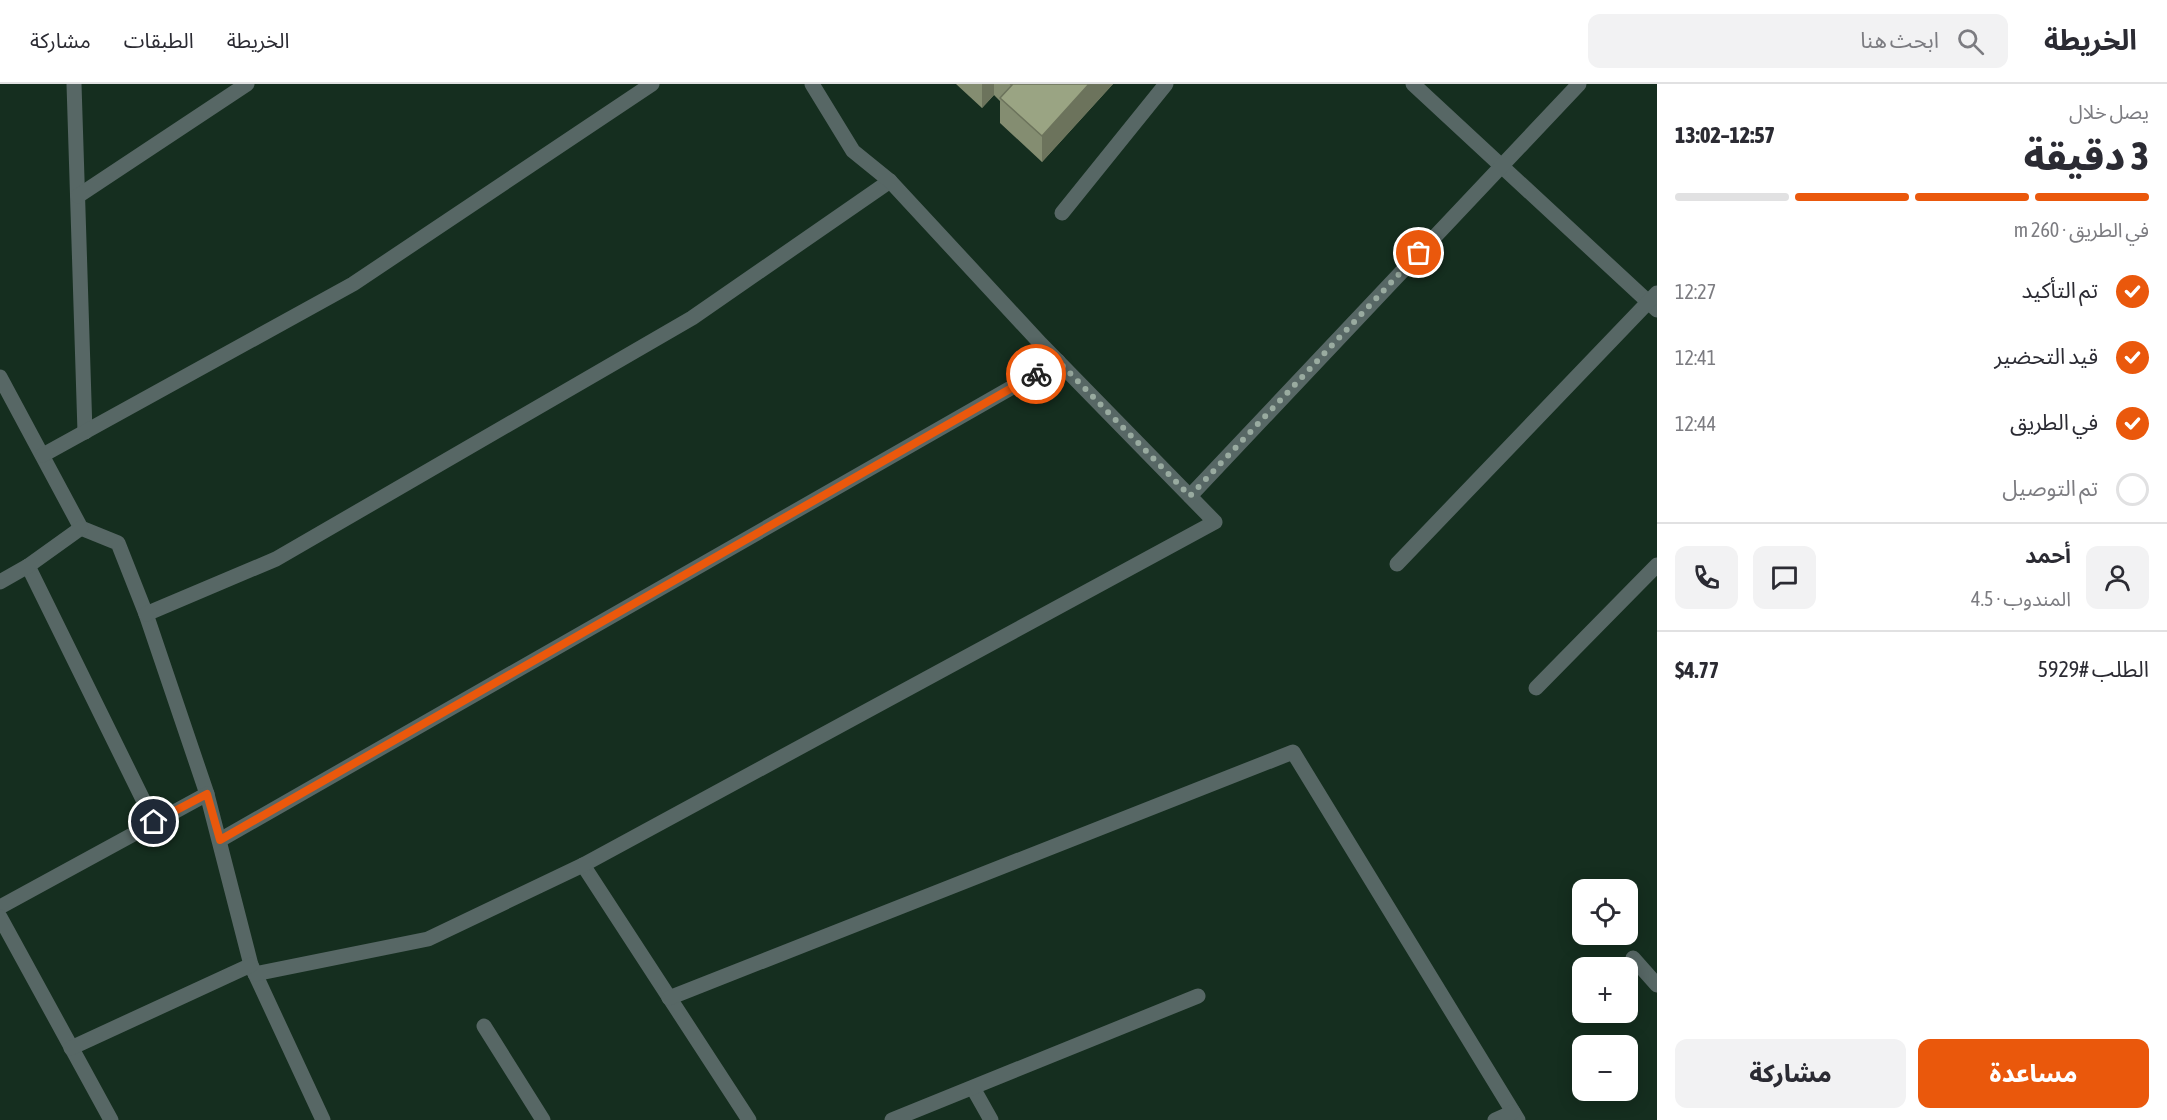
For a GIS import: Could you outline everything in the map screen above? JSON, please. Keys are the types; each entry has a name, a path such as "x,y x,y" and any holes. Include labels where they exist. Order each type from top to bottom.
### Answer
{"street":[{"path":"74,84 85,432"},
{"path":"78,196 247,84"},
{"path":"43,455 353,284 652,84"},
{"path":"71,1048 253,969 428,939 583,865 1215,522 1058,361 890,181 853,151 812,84"},
{"path":"1062,213 1166,84"},
{"path":"1397,564 1654,302 1413,84"},
{"path":"1190,496 1579,84"},
{"path":"146,614 276,559 692,318 890,181"},
{"path":"220,840 1058,361"},
{"path":"0,377 81,528 118,543 146,614 207,794 253,969 324,1120"},
{"path":"0,582 28,566 81,528"},
{"path":"1536,688 1657,565"},
{"path":"28,566 154,822"},
{"path":"669,998 1293,752 1516,1116 1495,1120"},
{"path":"0,908 207,794"},
{"path":"583,865 749,1120"},
{"path":"0,917 111,1120"},
{"path":"1638,964 1657,985"},
{"path":"892,1120 1198,996"},
{"path":"483,1026 543,1120"},
{"path":"973,1088 991,1120"}],"building":[{"path":"1010,84 1089,84 1042,136 1000,98 1012,85"}],"way so far":[{"path":"1036,374 1058,361 1190,496 1419,253"}],"route":[{"path":"154,822 207,794 220,840 1036,374"}]}
